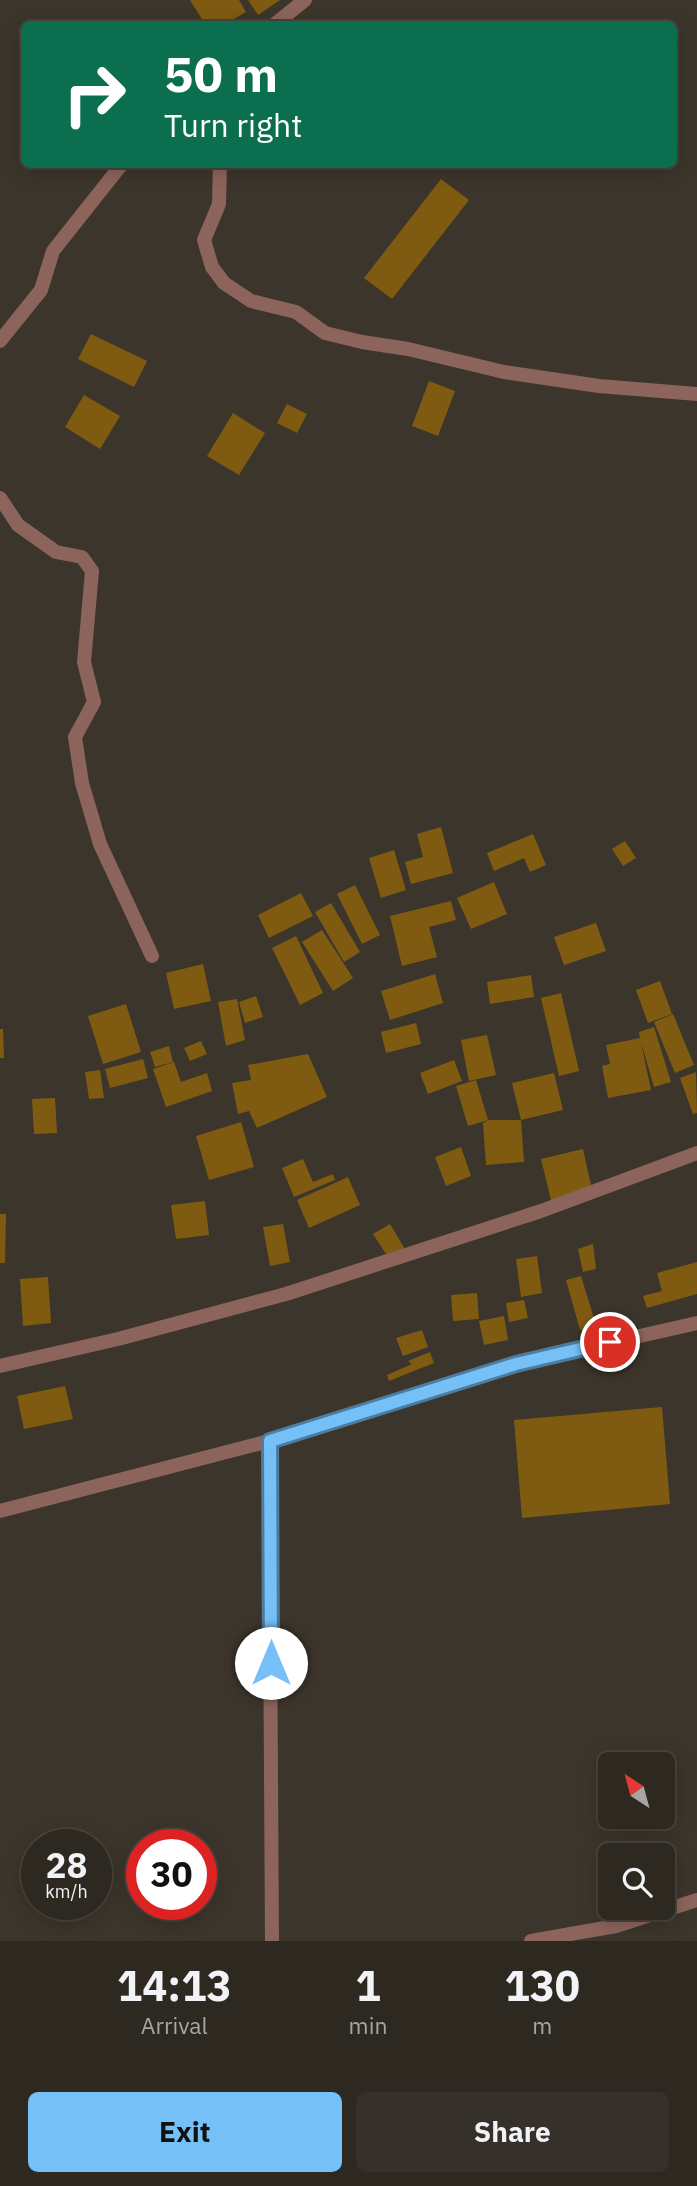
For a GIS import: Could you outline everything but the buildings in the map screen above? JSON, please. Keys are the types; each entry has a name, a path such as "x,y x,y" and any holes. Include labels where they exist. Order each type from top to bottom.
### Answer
{"street":[{"path":"279,21 306,0"},
{"path":"0,341 41,290 53,251 119,168"},
{"path":"220,168 219,204 204,240 212,267 224,283 251,301 296,312 325,333 408,349 503,372 599,386 697,394"},
{"path":"0,498 18,525 57,552 82,557 92,571 84,662 94,702 75,737 82,783 100,844 152,956"},
{"path":"0,1366 118,1339 286,1294 541,1211 697,1153"},
{"path":"0,1511 270,1441 516,1364 697,1323"},
{"path":"270,1441 272,1941"},
{"path":"531,1941 616,1926 697,1900"}],"route":[{"path":"271,1663 270,1441 516,1364 610,1342"}]}
